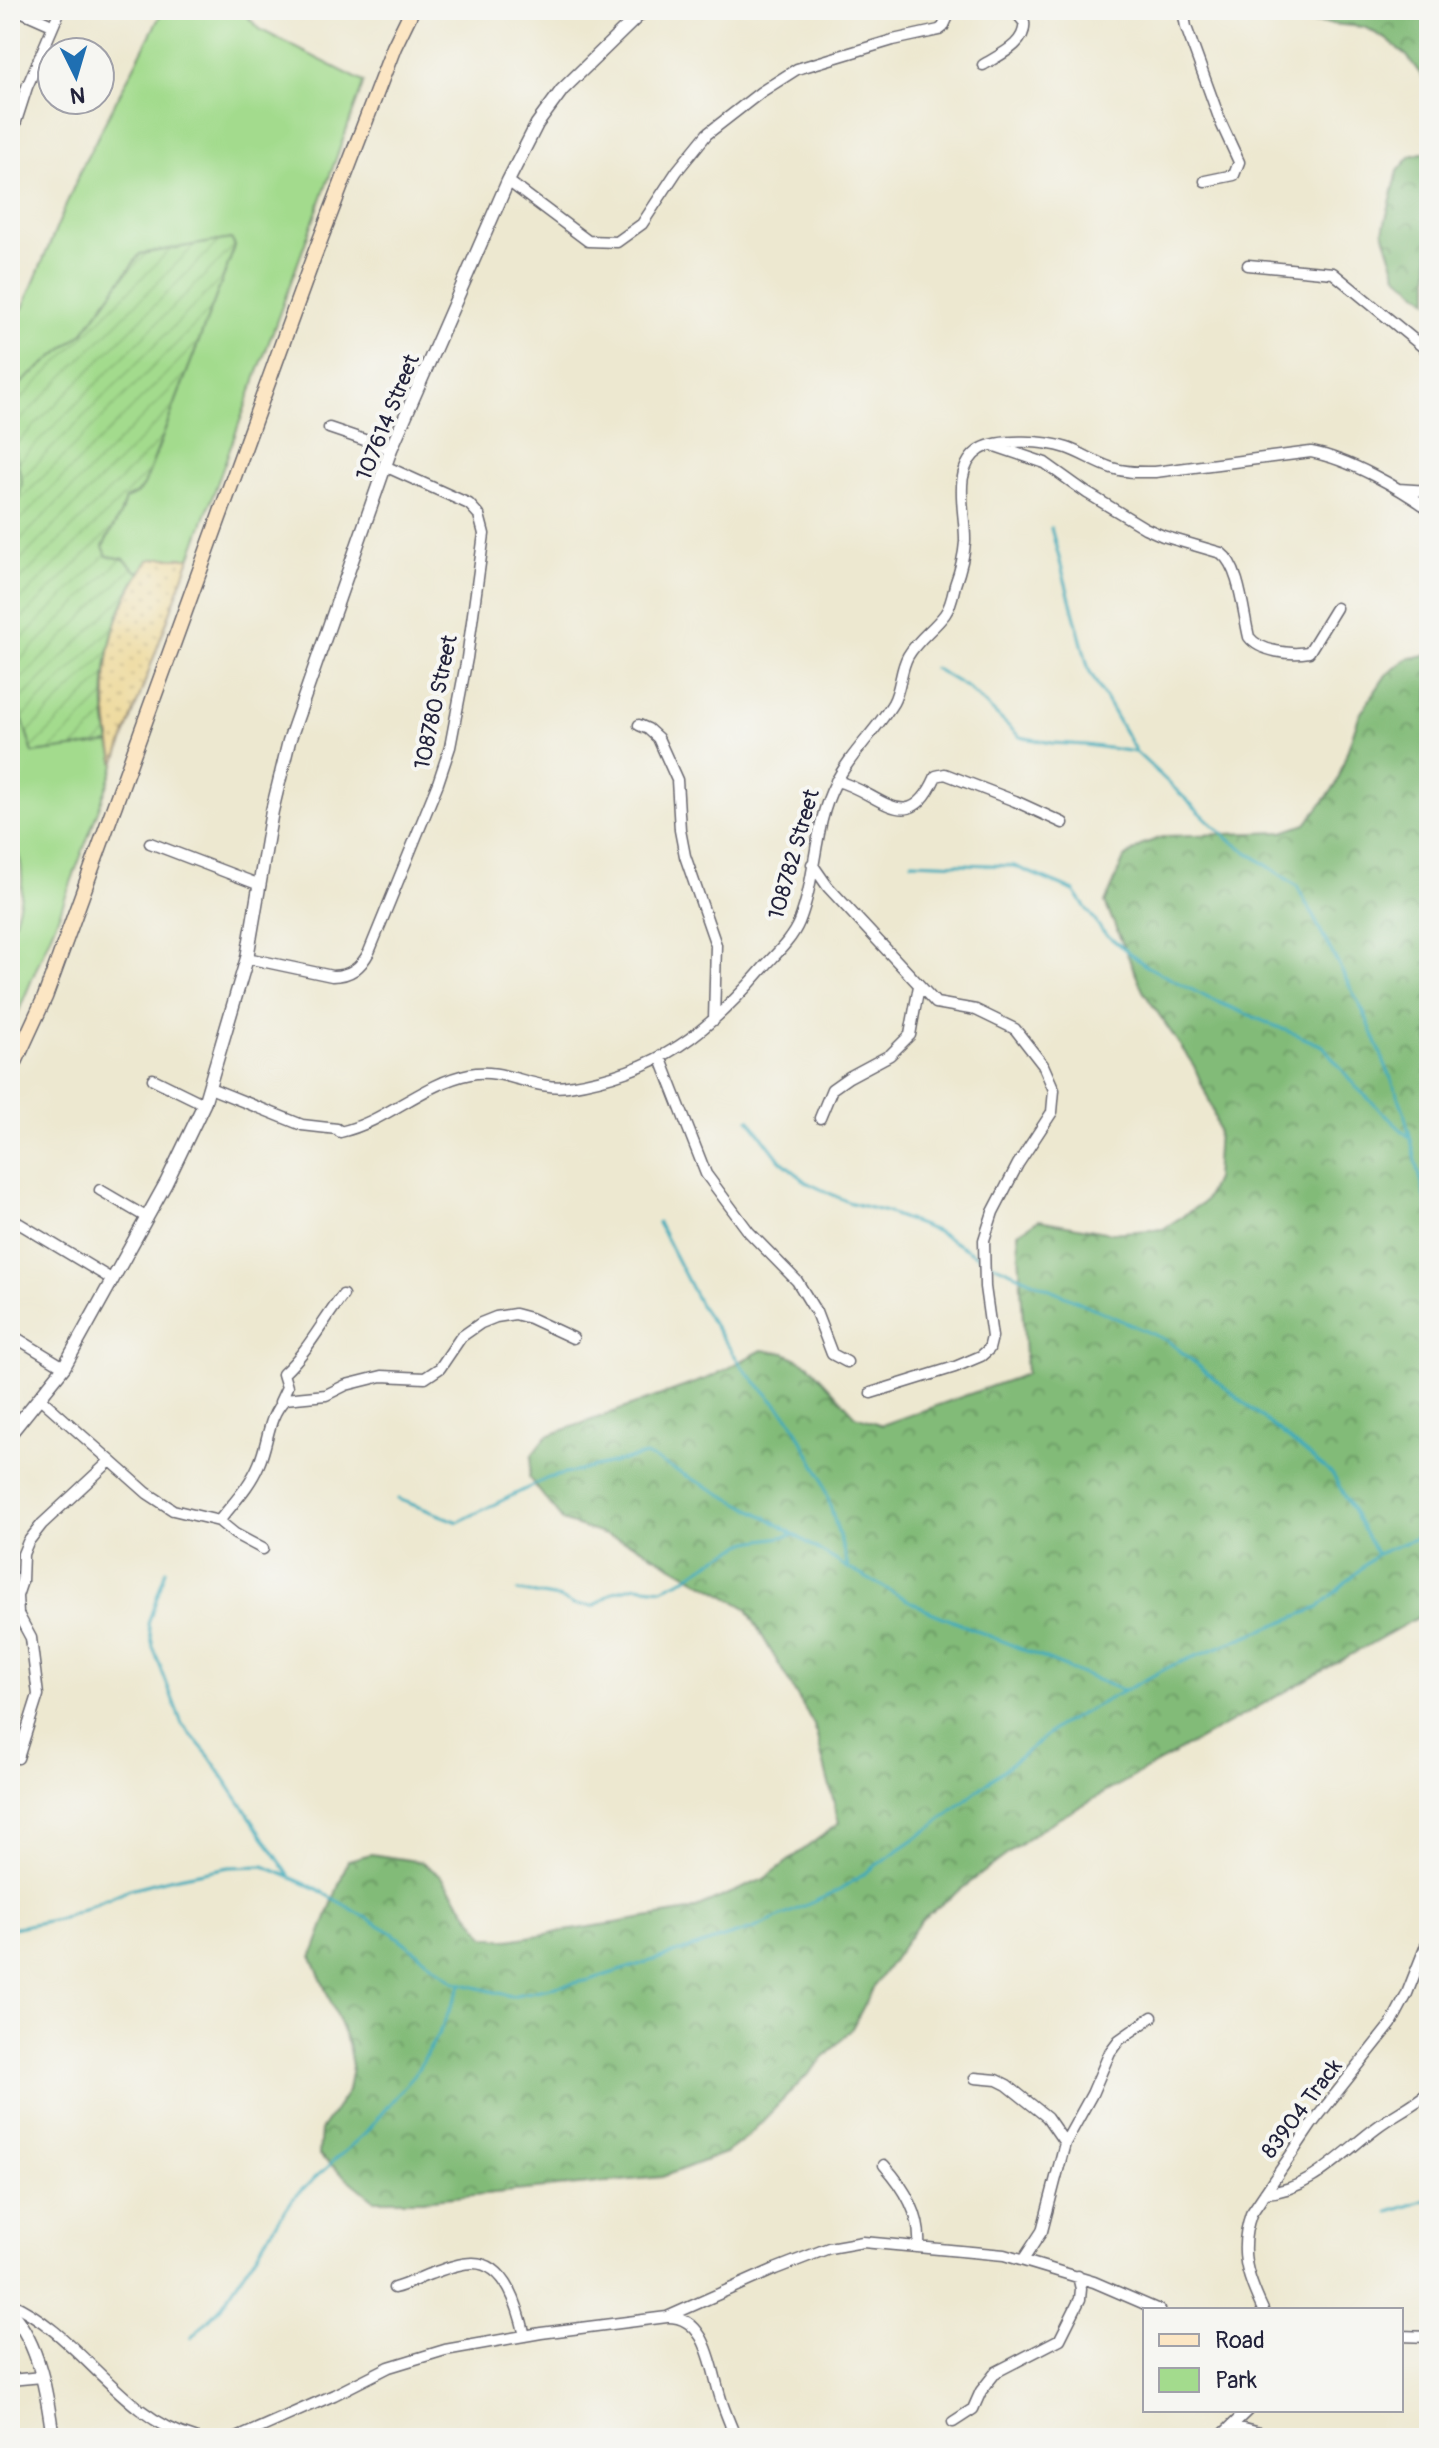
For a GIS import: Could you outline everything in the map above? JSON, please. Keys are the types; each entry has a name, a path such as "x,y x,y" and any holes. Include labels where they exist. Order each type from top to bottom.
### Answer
{"main road":[{"path":"10,1073 50,982 308,271 394,47 412,10"}],"street":[{"path":"18,10 52,25"},
{"path":"10,140 27,87 60,10"},
{"name":"107614 Street","path":"10,1434 64,1367 166,1183 204,1104 247,958 272,811 289,741 391,449 508,181 537,124 562,90 644,10"},
{"path":"508,181 588,241 617,242 642,224 677,171 707,134 761,92 797,69 937,30 943,27 951,10"},
{"path":"983,65 1013,46 1024,34 1024,22 1014,10"},
{"path":"1183,10 1186,27 1221,123 1239,162 1238,169 1231,176 1205,181"},
{"path":"1248,265 1333,273 1429,352"},
{"path":"329,428 391,449"},
{"path":"993,445 1049,443 1129,472 1155,472 1311,452 1332,457 1429,509"},
{"path":"993,445 1045,463 1145,528 1227,557 1234,569 1249,637 1255,644 1309,652 1336,608"},
{"name":"108782 Street","path":"210,1088 302,1125 337,1129 340,1132 353,1129 454,1078 472,1073 497,1074 555,1087 630,1071 661,1059 714,1020 789,938 798,923 810,882 820,825 836,781 896,698 907,657 947,612 965,543 961,480 968,461 993,445"},
{"name":"108780 Street","path":"247,958 332,976 347,974 358,968 369,952 450,747 467,658 483,523 469,504 387,467"},
{"path":"1396,489 1429,491"},
{"path":"639,725 658,738 677,780 685,856 716,945 714,1020"},
{"path":"836,781 879,803 900,809 922,801 936,776 945,774 1063,823"},
{"path":"150,843 260,885"},
{"path":"812,864 828,887 939,1005 976,1010 1011,1026 1043,1065 1052,1084 1054,1101 1052,1112 1018,1164 993,1212 984,1240 983,1264 992,1337 989,1349 981,1356 955,1367 871,1393"},
{"path":"820,1118 832,1089 890,1055 910,1035 919,986"},
{"path":"661,1059 706,1174 749,1232 797,1281 816,1312 832,1354 847,1362"},
{"path":"153,1079 204,1104"},
{"path":"100,1190 146,1217"},
{"path":"10,1218 113,1280"},
{"path":"219,1521 240,1497 259,1466 277,1408 287,1387 283,1374 309,1346 343,1295"},
{"path":"277,1408 285,1399 326,1395 346,1385 382,1376 425,1378 440,1368 461,1337 496,1317 515,1314 530,1318 573,1338"},
{"path":"10,1334 64,1367"},
{"path":"41,1399 165,1505 191,1516 219,1521 263,1549"},
{"path":"18,1758 38,1695 31,1638 18,1614 23,1554 42,1524 110,1461"},
{"name":"83904 Track","path":"1262,2308 1247,2275 1248,2223 1311,2125 1391,2024 1406,1996 1429,1938"},
{"path":"1023,2260 1042,2231 1065,2143 1092,2094 1113,2045 1152,2017"},
{"path":"975,2078 997,2080 1007,2085 1047,2117 1065,2143"},
{"path":"1265,2193 1278,2192 1316,2174 1429,2092"},
{"path":"884,2165 902,2188 918,2221 919,2245"},
{"path":"667,2317 829,2248 863,2242 1004,2255 1078,2276 1154,2308"},
{"path":"394,2288 459,2265 474,2263 489,2266 513,2296 525,2336"},
{"path":"953,2422 976,2405 981,2391 996,2372 1060,2339 1080,2299 1078,2276"},
{"path":"10,2303 29,2311 48,2326 139,2409 163,2425 195,2438"},
{"path":"10,2311 24,2330 42,2377 53,2438"},
{"path":"237,2438 389,2367 445,2350 667,2317 680,2318 698,2331 704,2341 736,2438"},
{"path":"1403,2336 1429,2337"},
{"path":"10,2380 42,2377"},
{"path":"1219,2438 1246,2412"},
{"path":"1232,2426 1279,2438"}],"green space":[{"path":"163,10 240,10 261,30 364,82 190,558 149,560 141,571 136,571 124,559 107,556 103,546 125,499 136,494 144,485 235,246 231,239 140,254 83,333 19,385 10,398 10,320 23,308 82,167 108,116 116,116 116,101"},
{"path":"1292,10 1429,10 1429,86 1407,56 1386,39 1364,27 1309,22"},
{"path":"1429,151 1429,301 1397,275 1383,231 1398,171 1411,156"},
{"path":"231,239 235,246 144,485 136,494 125,499 103,546 107,556 124,559 136,571 141,571 120,610 108,654 105,699 110,743 33,753 10,680 10,544 22,482 10,428 10,398 19,385 83,333 140,254"},
{"path":"10,428 22,482 10,544"},
{"path":"1429,654 1429,1611 1042,1828 922,1919 875,1985 851,2030 747,2137 727,2152 662,2177 422,2200 374,2200 319,2155 321,2130 348,2091 352,2066 348,2044 312,1957 348,1860 371,1854 422,1862 442,1877 485,1937 509,1940 689,1911 764,1879 839,1823 814,1725 746,1608 634,1544 564,1522 529,1478 532,1455 547,1436 711,1377 762,1350 785,1353 808,1364 856,1416 882,1425 1026,1374 1018,1233 1039,1220 1111,1233 1163,1229 1205,1201 1215,1179 1218,1130 1212,1108 1194,1066 1143,991 1105,903 1124,859 1143,844 1166,836 1283,832 1306,824 1336,785 1359,716 1386,675 1407,659"},
{"path":"10,680 33,753 110,743 115,765 60,912 10,1032 10,933 21,896 22,871 10,835"}],"sand":[{"path":"190,558 115,764 106,683 113,634 133,585 149,560"}],"waterway":[{"path":"1051,528 1089,670 1136,752 1227,838 1297,886 1366,1017 1403,1108 1429,1213"},
{"path":"934,668 969,689 1020,737 1136,752"},
{"path":"10,712 16,733"},
{"path":"912,862 1014,866 1074,891 1103,932 1146,966 1208,998 1323,1046 1356,1087 1409,1137"},
{"path":"749,1119 780,1160 808,1183 848,1202 936,1231 984,1260 1168,1341 1333,1475 1376,1553"},
{"path":"658,1223 700,1305 744,1369 792,1421 822,1478 848,1566"},
{"path":"398,1499 458,1522 548,1478 646,1455 766,1517 848,1568 926,1610 1124,1691"},
{"path":"12,1928 62,1918 130,1889 173,1878 229,1867 264,1866 317,1889 391,1932 455,1982 511,1996 590,1980 755,1928 840,1890 932,1827 1058,1726 1171,1666 1318,1608 1377,1554 1429,1533"},
{"path":"518,1591 559,1598 574,1605 594,1606 614,1592 636,1586 662,1589 749,1542 794,1535"},
{"path":"166,1570 148,1624 153,1647 182,1724 209,1756 289,1875"},
{"path":"191,2338 220,2308 295,2196 365,2133 415,2074 441,2029 461,1985"},
{"path":"1389,2212 1429,2199"}]}
